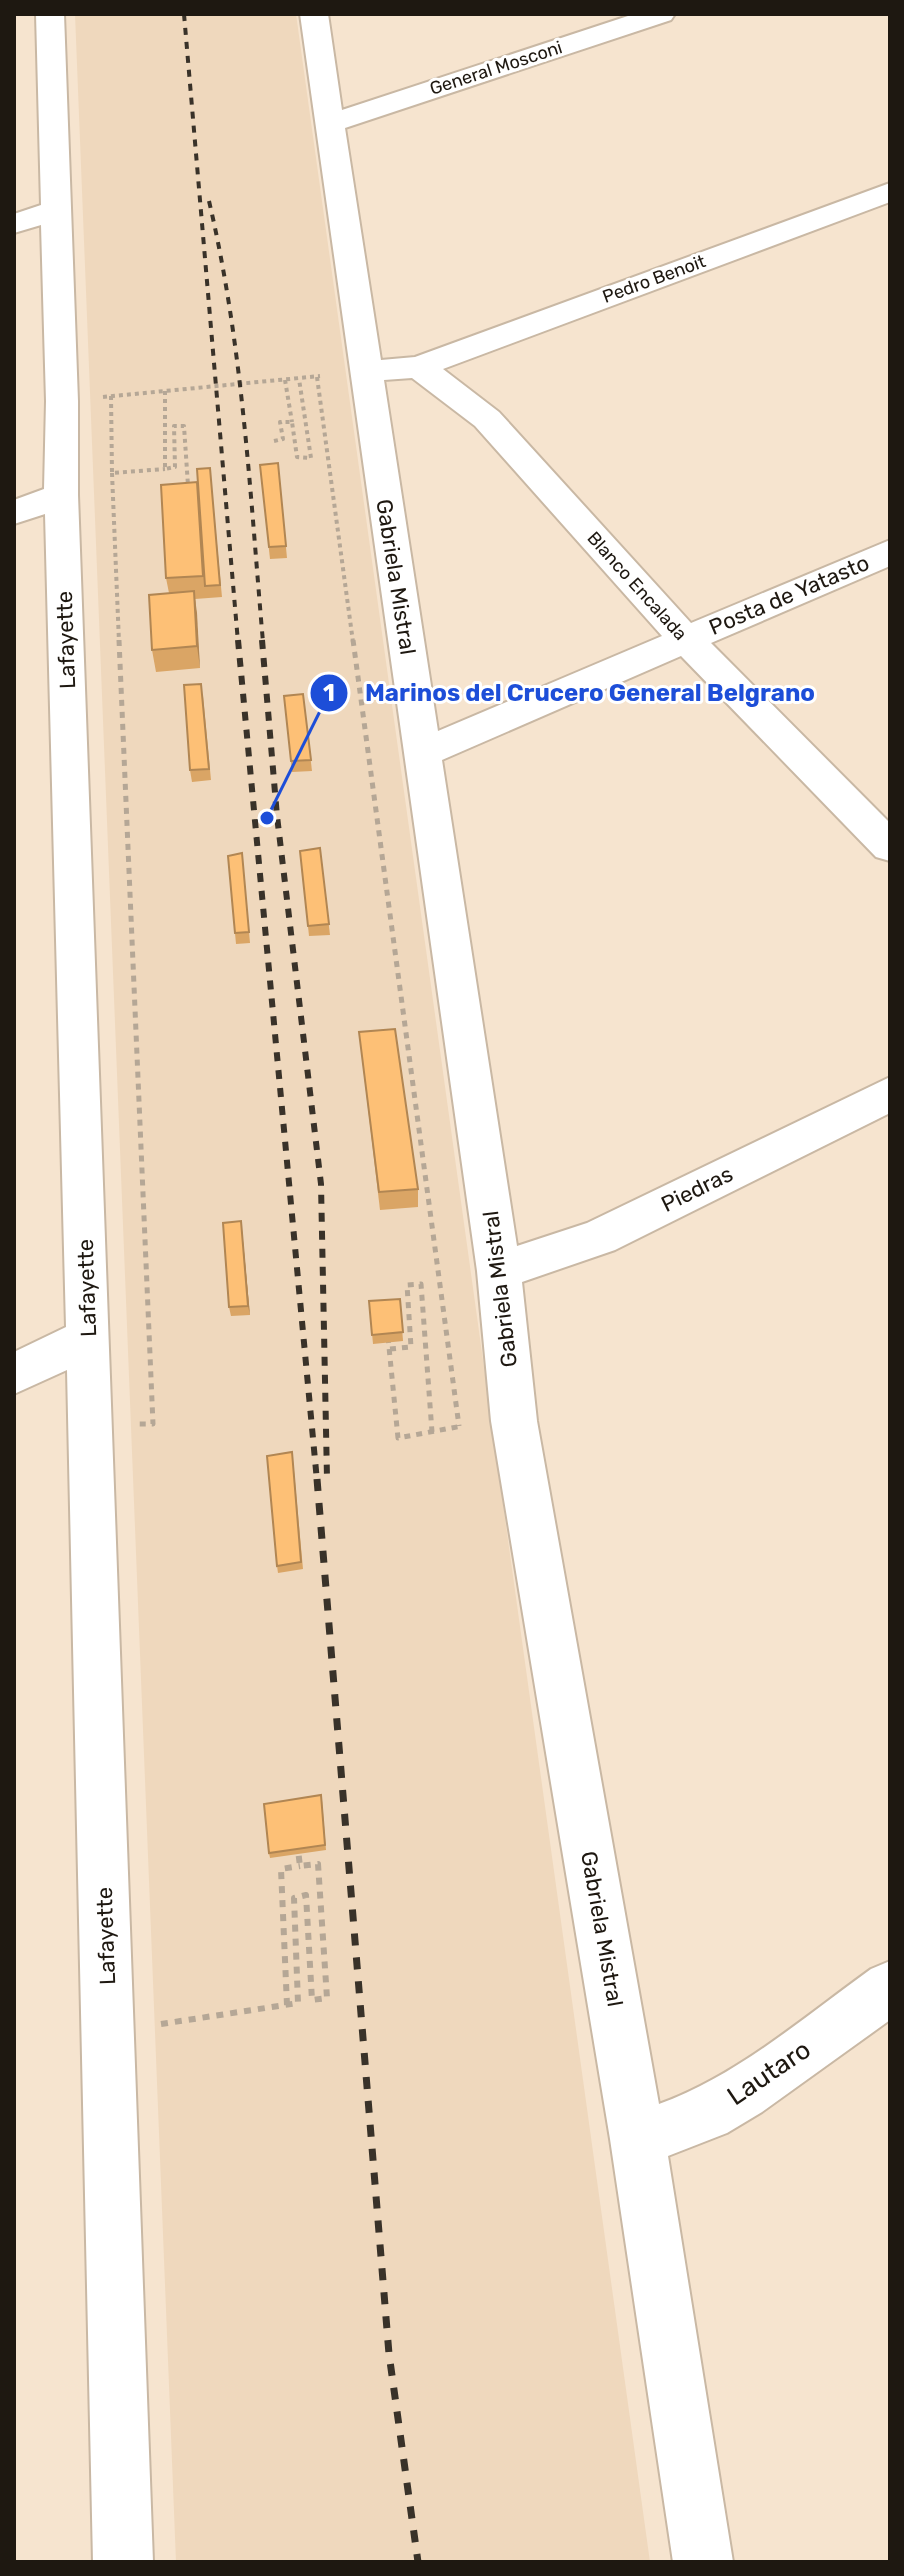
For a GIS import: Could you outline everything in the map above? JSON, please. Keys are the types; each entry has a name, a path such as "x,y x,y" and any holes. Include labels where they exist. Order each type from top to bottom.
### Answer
{"street":[{"name":"Lafayette","path":"50,14 35,217 62,401 61,495 123,2562"},
{"name":"Gabriela Mistral","path":"314,14 499,1271 514,1421 638,2139 703,2562"},
{"name":"General Mosconi","path":"331,123 661,14"},
{"name":"Pedro Benoit","path":"419,367 890,192"},
{"path":"365,372 419,367"},
{"name":"Blanco Encalada","path":"419,367 487,419 686,640 890,847"},
{"path":"14,513 61,495"},
{"name":"Posta de Yatasto","path":"423,753 890,552"},
{"name":"Piedras","path":"499,1271 600,1237 890,1094"},
{"path":"14,1374 88,1338"},
{"name":"Lautaro","path":"638,2139 708,2114 743,2093 890,1988"}],"path":[{"path":"62,401 365,372"},
{"path":"317,377 459,1426"},
{"path":"285,380 297,457 311,458 299,379"},
{"path":"165,391 165,469"},
{"path":"91,1423 153,1424 111,396"},
{"path":"274,441 283,439 280,422 292,422"},
{"path":"112,473 175,467 174,426 184,426 189,496"},
{"path":"390,1349 411,1347 407,1285 421,1284 432,1432"},
{"path":"387,1323 398,1438 459,1426 514,1421"},
{"path":"297,1842 300,1866"},
{"path":"108,2032 287,2005 298,2003 294,1898 306,1895 312,2000 327,1998 318,1864 281,1869 287,2005"}],"shaded area":[{"path":"75,14 296,14 650,2562 176,2562"}],"building":[{"path":"278,463 286,546 269,547 260,465"},
{"path":"210,468 220,585 205,586 197,469"},
{"path":"197,482 203,576 166,578 161,485"},
{"path":"194,591 197,646 152,650 149,595"},
{"path":"201,684 209,769 190,770 184,685"},
{"path":"303,694 311,760 291,761 284,696"},
{"path":"320,848 329,924 308,926 300,851"},
{"path":"242,853 249,932 235,933 228,856"},
{"path":"395,1029 418,1189 379,1192 359,1032"},
{"path":"241,1221 248,1306 229,1307 223,1223"},
{"path":"400,1299 403,1332 372,1335 369,1301"},
{"path":"292,1452 301,1562 277,1566 267,1456"},
{"path":"321,1795 325,1845 269,1853 264,1804"}],"railway":[{"path":"184,14 238,642"},
{"path":"209,201 238,365 263,642"},
{"path":"238,640 317,1481"},
{"path":"262,640 277,816 321,1184 327,1478"},
{"path":"317,1479 389,2354 418,2562"}],"place":[{"name":"Marinos del Crucero General Belgrano","path":"267,818"}]}
